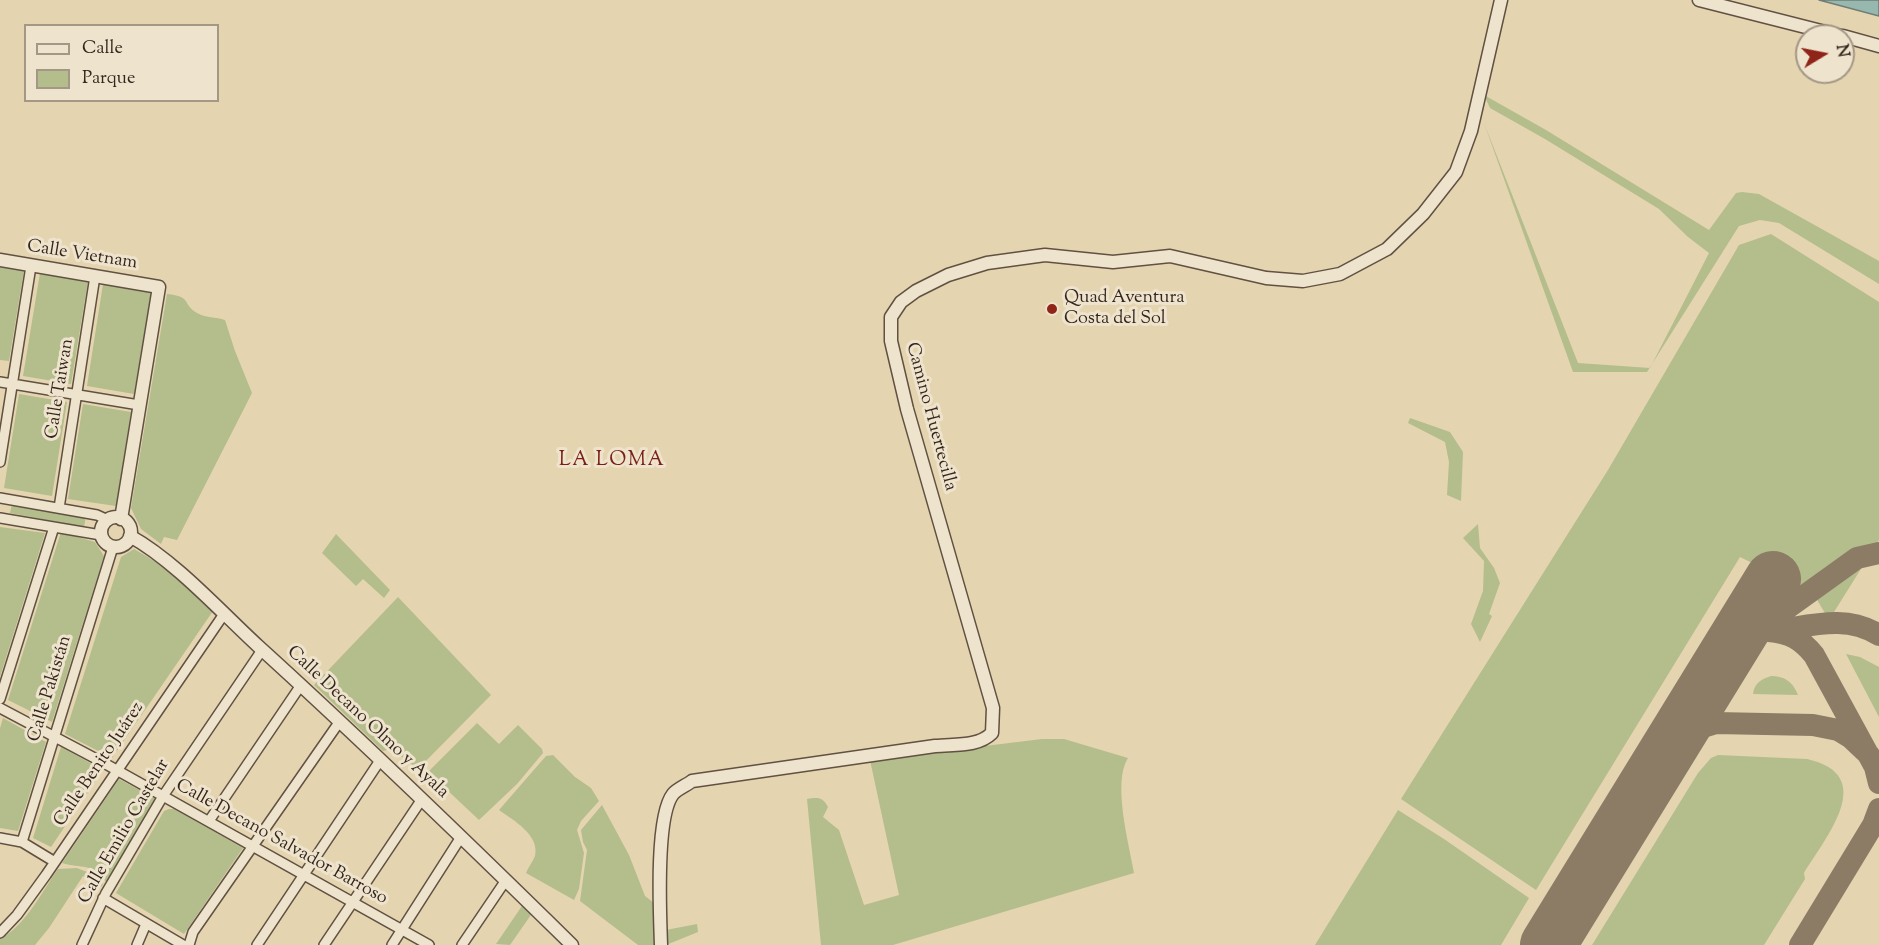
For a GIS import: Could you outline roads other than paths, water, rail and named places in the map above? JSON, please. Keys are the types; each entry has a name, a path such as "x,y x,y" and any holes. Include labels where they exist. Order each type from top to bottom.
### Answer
{"street":[{"name":"Camino Huertecilla","path":"660,945 663,823 673,794 692,781 935,746 974,743 984,741 992,733 993,708 907,409 891,341 891,317 901,302 915,291 948,275 987,263 1045,255 1113,262 1170,256 1266,278 1303,281 1340,274 1387,249 1423,214 1456,172 1471,131 1501,0"},
{"path":"1699,0 1795,24"},
{"path":"1855,40 1879,46"},
{"name":"Calle Vietnam","path":"0,260 159,286 140,405"},
{"path":"0,462 31,266"},
{"name":"Calle Taiwan","path":"59,508 95,276"},
{"path":"0,382 140,405 121,519"},
{"path":"0,498 97,515 108,520 121,519 129,525 130,536 124,545 113,547 104,540 101,535 104,524 108,520"},
{"path":"0,518 101,535"},
{"path":"0,699 54,527"},
{"name":"Calle Decano Olmo y Ayala","path":"130,536 145,544 340,721 572,945"},
{"name":"Calle Pakistán","path":"22,842 113,547"},
{"name":"Calle Benito Juárez","path":"0,933 17,915 55,862 224,614"},
{"name":"Calle Emilio Castelar","path":"82,945 103,898 163,796 262,650"},
{"path":"209,821 301,685"},
{"name":"Calle Decano Salvador Barroso","path":"0,708 117,770 429,945"},
{"path":"189,945 193,932 340,721"},
{"path":"257,945 381,759"},
{"path":"324,945 422,799"},
{"path":"392,945 461,837"},
{"path":"0,838 22,842 55,862"},
{"path":"462,945 506,880"},
{"path":"103,898 183,945"},
{"path":"137,945 146,924"}],"water":[{"path":"1819,0 1879,0 1879,16"}],"place":[{"name":"Quad Aventura Costa del Sol","path":"1052,309"}],"district":[{"name":"LA LOMA","path":"612,462"}]}
